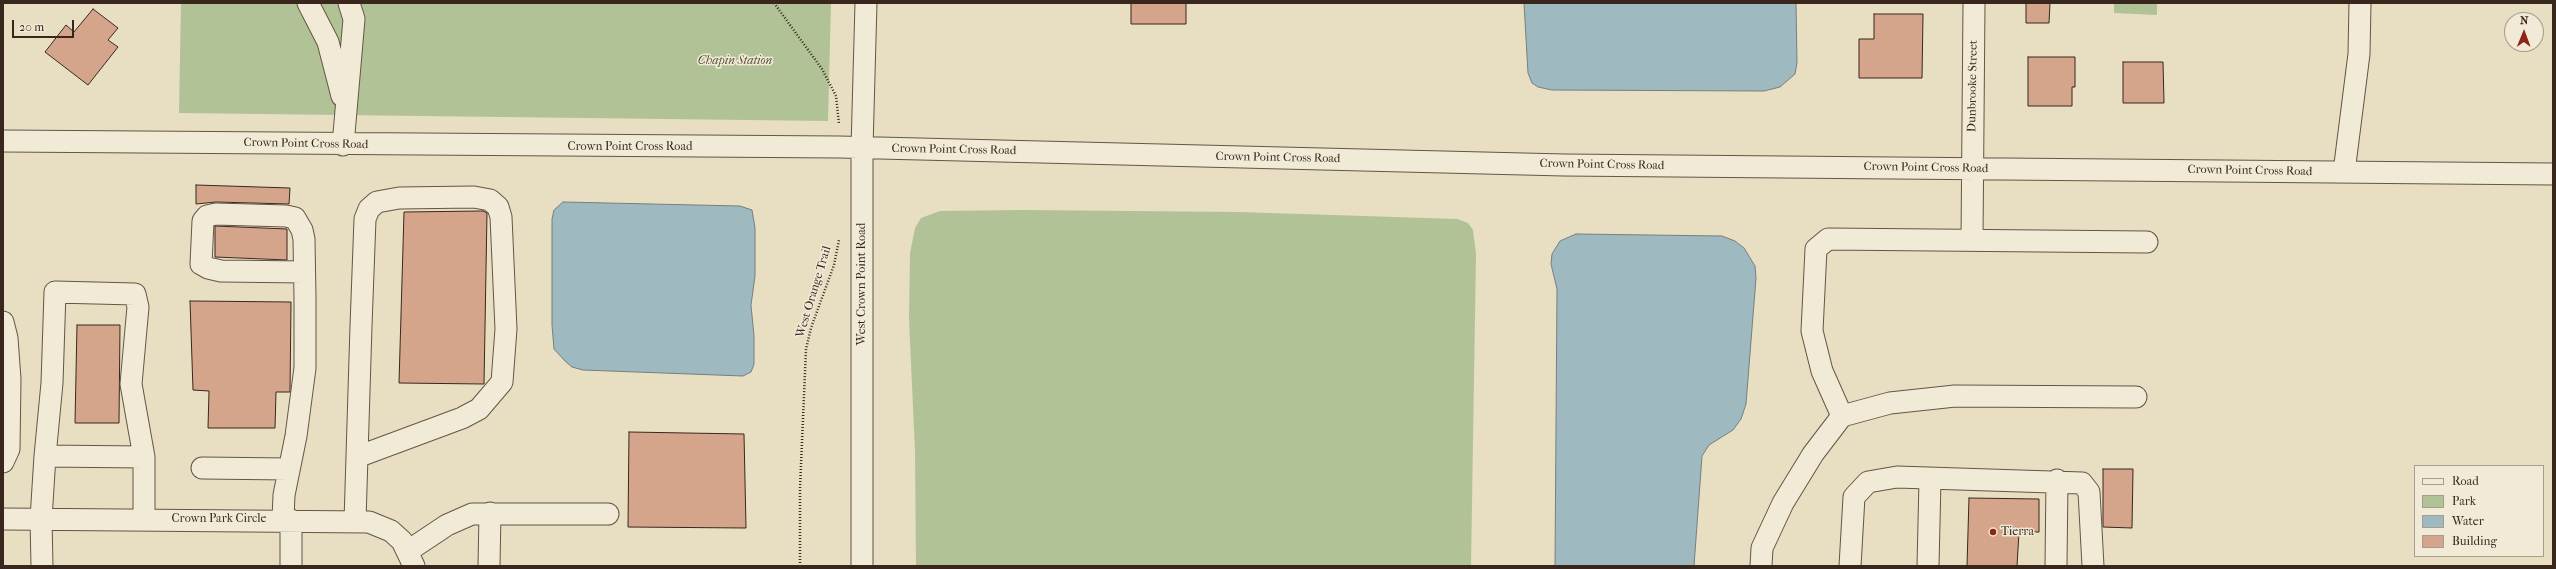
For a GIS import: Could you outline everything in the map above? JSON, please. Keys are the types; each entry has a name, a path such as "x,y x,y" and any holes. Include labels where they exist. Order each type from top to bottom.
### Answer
{"street":[{"path":"308,3 328,42 346,113"},
{"path":"343,145 354,19 349,3"},
{"name":"West Crown Point Road","path":"862,566 862,148 866,3"},
{"name":"Dunbrooke Street","path":"1972,240 1974,3"},
{"path":"2344,172 2359,54 2360,3"},
{"name":"Crown Point Cross Road","path":"3,141 343,145 862,148 1564,165 2553,174"},
{"path":"355,521 357,457 365,219 369,208 377,202 399,198 474,197 490,200 498,207 501,217 506,329 502,382 479,409 462,418 357,457"},
{"path":"291,566 284,495 305,368 304,239 299,222 295,218 216,214 207,216 203,221 201,264 208,268 221,271 304,272"},
{"path":"1842,416 1822,371 1812,331 1816,249 1828,239 2147,242"},
{"path":"42,566 41,519 52,383 55,292 136,294 138,307 132,384 144,457 144,519"},
{"path":"3,322 7,338 10,378 9,449 3,462"},
{"path":"1761,566 1762,548 1783,503 1812,454 1842,416 1890,403 1955,396 2136,398"},
{"path":"45,456 144,457"},
{"path":"202,468 289,469"},
{"path":"1850,566 1854,497 1868,482 1898,477 1930,480 2057,480 2082,483 2090,492 2093,566"},
{"path":"1928,566 1930,480"},
{"path":"2056,566 2057,480"},
{"path":"489,566 490,513"},
{"path":"411,559 447,525 472,514 608,514"},
{"name":"Crown Park Circle","path":"3,519 287,520 368,522 391,531 402,541 411,559"}],"path":[{"path":"774,3 822,69 836,96 839,124"},
{"name":"West Orange Trail","path":"800,566 804,379 811,328 834,265 840,236"}],"green space":[{"name":"Chapin Station","path":"181,3 831,3 828,121 179,113"},
{"path":"2114,3 2157,3 2157,15 2114,13"},
{"path":"1022,210 1239,212 1457,219 1468,223 1473,230 1476,254 1471,566 916,566 915,451 909,319 910,253 915,228 921,218 940,211"}],"water":[{"path":"1524,3 1796,3 1797,63 1795,74 1780,87 1764,91 1552,90 1538,87 1532,83 1528,73"},
{"path":"563,202 740,206 752,210 755,228 755,276 751,305 754,336 754,364 751,372 743,376 583,370 572,367 565,361 554,349 552,325 552,219 554,210"},
{"path":"1576,234 1722,236 1735,241 1744,248 1755,266 1756,278 1746,404 1741,419 1733,430 1709,445 1702,456 1694,566 1555,566 1557,289 1551,264 1552,254 1560,241"}],"building":[{"path":"1131,3 1186,3 1186,24 1131,24"},
{"path":"2026,3 2050,3 2049,23 2026,23"},
{"path":"93,9 118,28 108,40 118,47 88,85 45,52 66,25 74,32"},
{"path":"1874,14 1923,14 1922,78 1859,78 1859,39 1874,39"},
{"path":"2028,57 2075,57 2075,87 2072,87 2072,106 2028,106"},
{"path":"2123,62 2163,62 2164,103 2123,103"},
{"path":"196,185 290,188 289,204 216,202 196,204"},
{"path":"483,211 487,213 484,384 399,383 404,212"},
{"path":"215,226 287,229 287,260 215,257"},
{"path":"190,301 291,302 290,392 276,392 275,428 208,428 209,391 193,390"},
{"path":"77,325 120,325 119,423 75,423"},
{"path":"629,432 744,434 746,528 628,527"},
{"path":"2103,469 2133,469 2132,528 2103,527"},
{"name":"Tierra","path":"1969,498 2039,499 2039,532 2019,532 2017,566 1967,566"}],"place":[{"name":"Tierra","path":"1993,532"}]}
